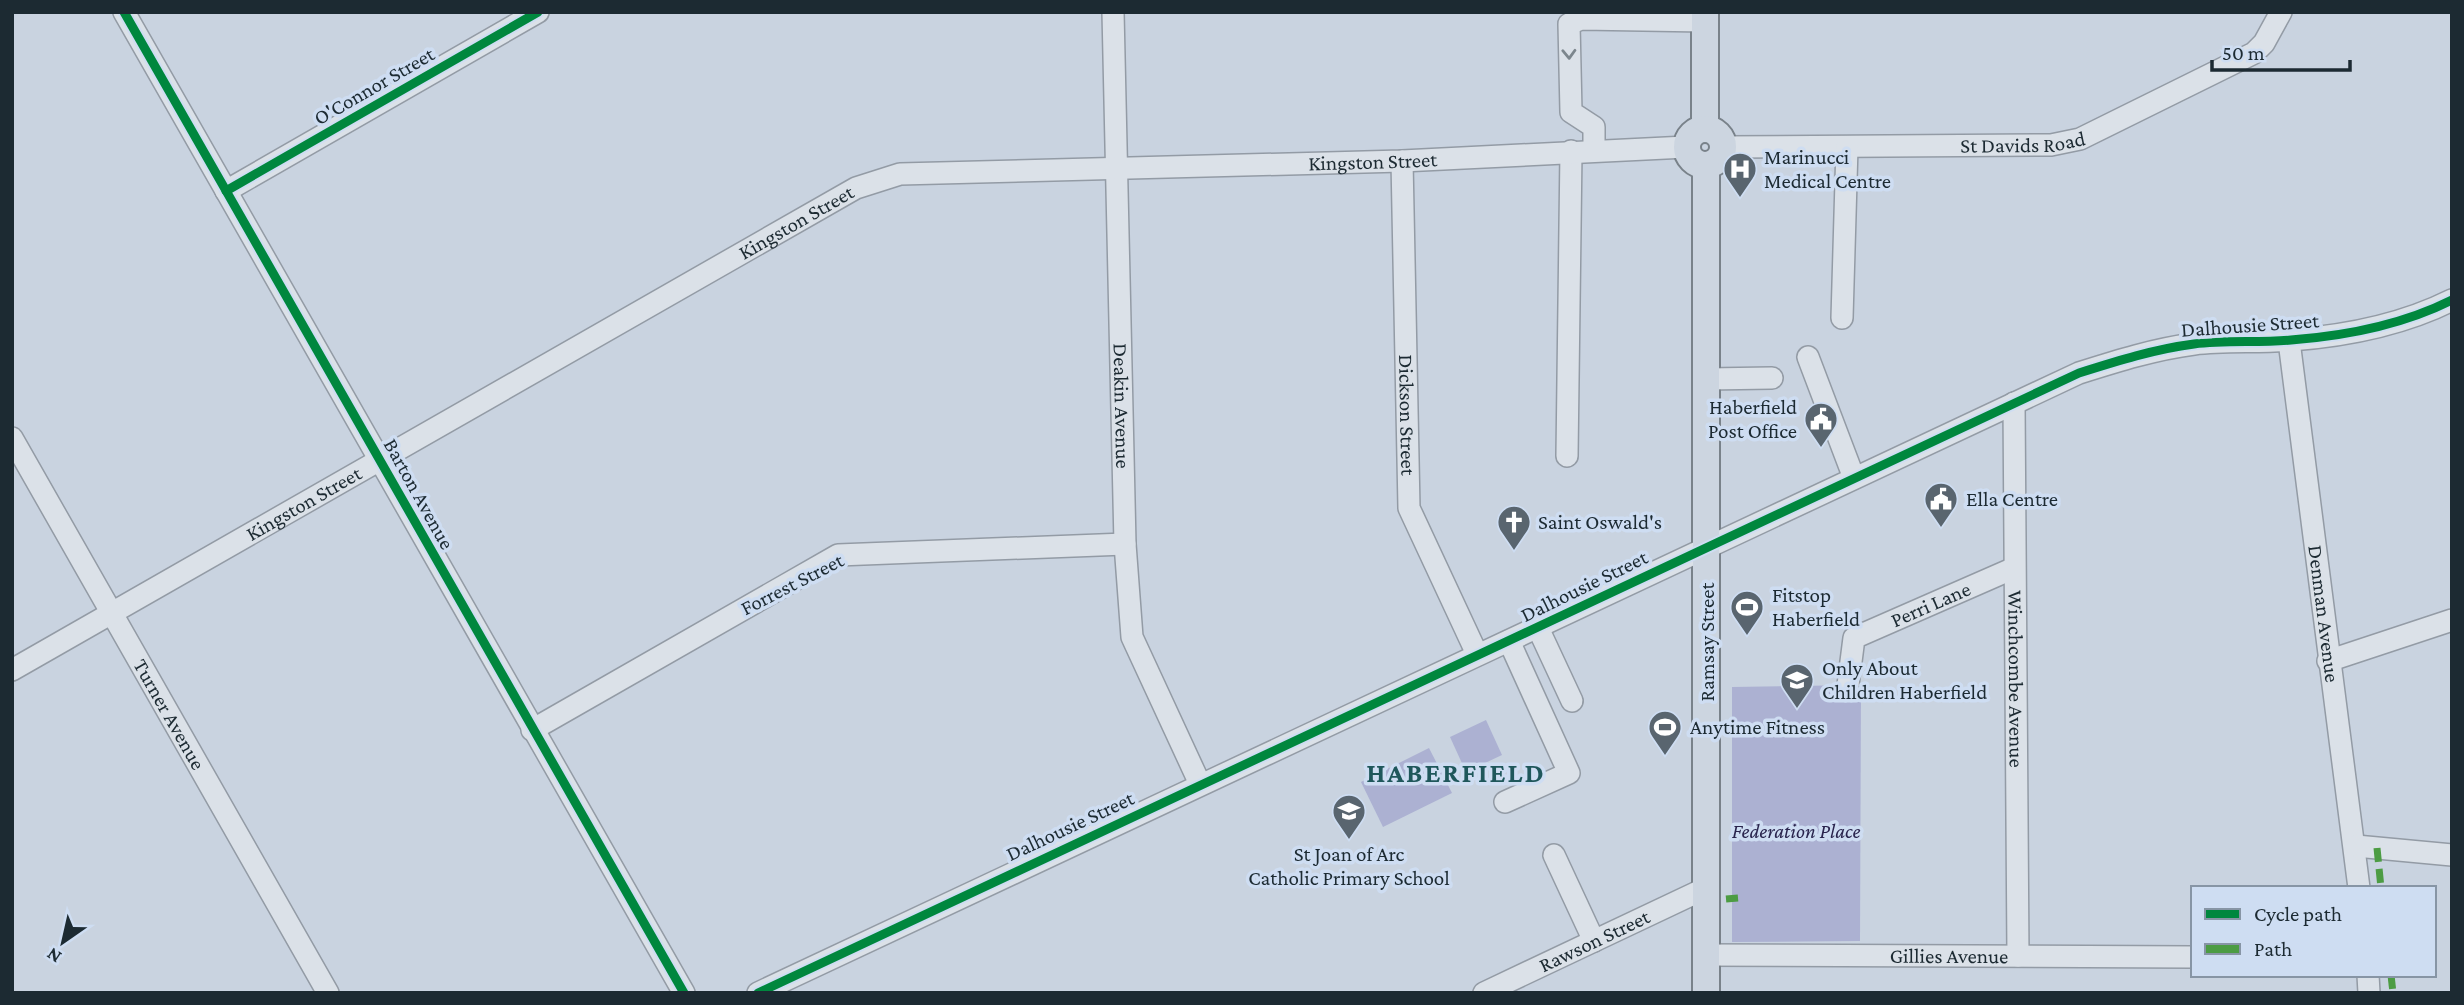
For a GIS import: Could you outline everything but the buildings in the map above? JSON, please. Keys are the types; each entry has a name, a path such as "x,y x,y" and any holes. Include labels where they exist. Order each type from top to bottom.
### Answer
{"main road":[{"path":"1705,17 1717,162 1706,166 1692,161 1686,148 1692,134 1714,138"},
{"name":"Ramsay Street","path":"1706,166 1706,993"}],"street":[{"name":"Barton Avenue","path":"124,12 684,993"},
{"name":"O'Connor Street","path":"226,191 538,12"},
{"name":"Deakin Avenue","path":"1113,12 1125,544 1132,637 1200,784"},
{"name":"St Davids Road","path":"1714,138 1847,147 2051,145 2080,139 2254,53 2264,43 2281,12"},
{"path":"1594,150 1594,127 1571,112 1569,24 1581,19 1705,17"},
{"path":"1842,318 1847,147"},
{"name":"Kingston Street","path":"12,670 856,188 901,174 1402,161 1571,151 1686,148"},
{"path":"1567,456 1571,151"},
{"name":"Dickson Street","path":"1402,161 1409,508 1477,654"},
{"name":"Dalhousie Street","path":"758,993 789,986 1200,784 2079,373 2161,350 2227,341 2289,341 2343,334 2394,322 2452,300"},
{"name":"Denman Avenue","path":"2289,341 2328,661 2356,846 2359,886"},
{"path":"1808,357 1854,478"},
{"path":"1707,379 1772,378"},
{"name":"Winchcombe Avenue","path":"2014,403 2018,956"},
{"name":"Turner Avenue","path":"12,438 328,993"},
{"name":"Forrest Street","path":"532,730 838,555 1125,544"},
{"name":"Perri Lane","path":"1848,685 1854,638 2014,568"},
{"path":"2328,661 2452,620"},
{"path":"1538,628 1572,701"},
{"path":"1505,802 1569,773 1509,641"},
{"path":"2356,846 2452,855"},
{"path":"1554,855 1594,941"},
{"name":"Rawson Street","path":"1484,993 1706,888"},
{"name":"Gillies Avenue","path":"1706,956 2191,957"}],"green space":[{"name":"Federation Place","path":"1861,685 1860,941 1732,942 1732,687"},
{"path":"1486,720 1502,755 1466,772 1450,737"},
{"path":"1429,748 1452,793 1383,827 1361,782"}],"marked path":[{"path":"2377,848 2381,886"},
{"path":"1726,899 1738,898"},
{"path":"2391,977 2393,993"}],"cycle path":[{"path":"124,12 684,993"},
{"path":"226,191 538,12"},
{"path":"758,993 2079,373 2179,346 2332,336 2393,323 2452,300"}],"place":[{"name":"Marinucci Medical Centre","path":"1740,199"},
{"name":"Haberfield Post Office","path":"1821,449"},
{"name":"Ella Centre","path":"1941,529"},
{"name":"Saint Oswald's","path":"1514,552"},
{"name":"Fitstop Haberfield","path":"1747,637"},
{"name":"Only About Children Haberfield","path":"1797,710"},
{"name":"Anytime Fitness","path":"1665,757"},
{"name":"St Joan of Arc Catholic Primary School","path":"1349,841"}],"district":[{"name":"HABERFIELD","path":"1456,772"}]}
